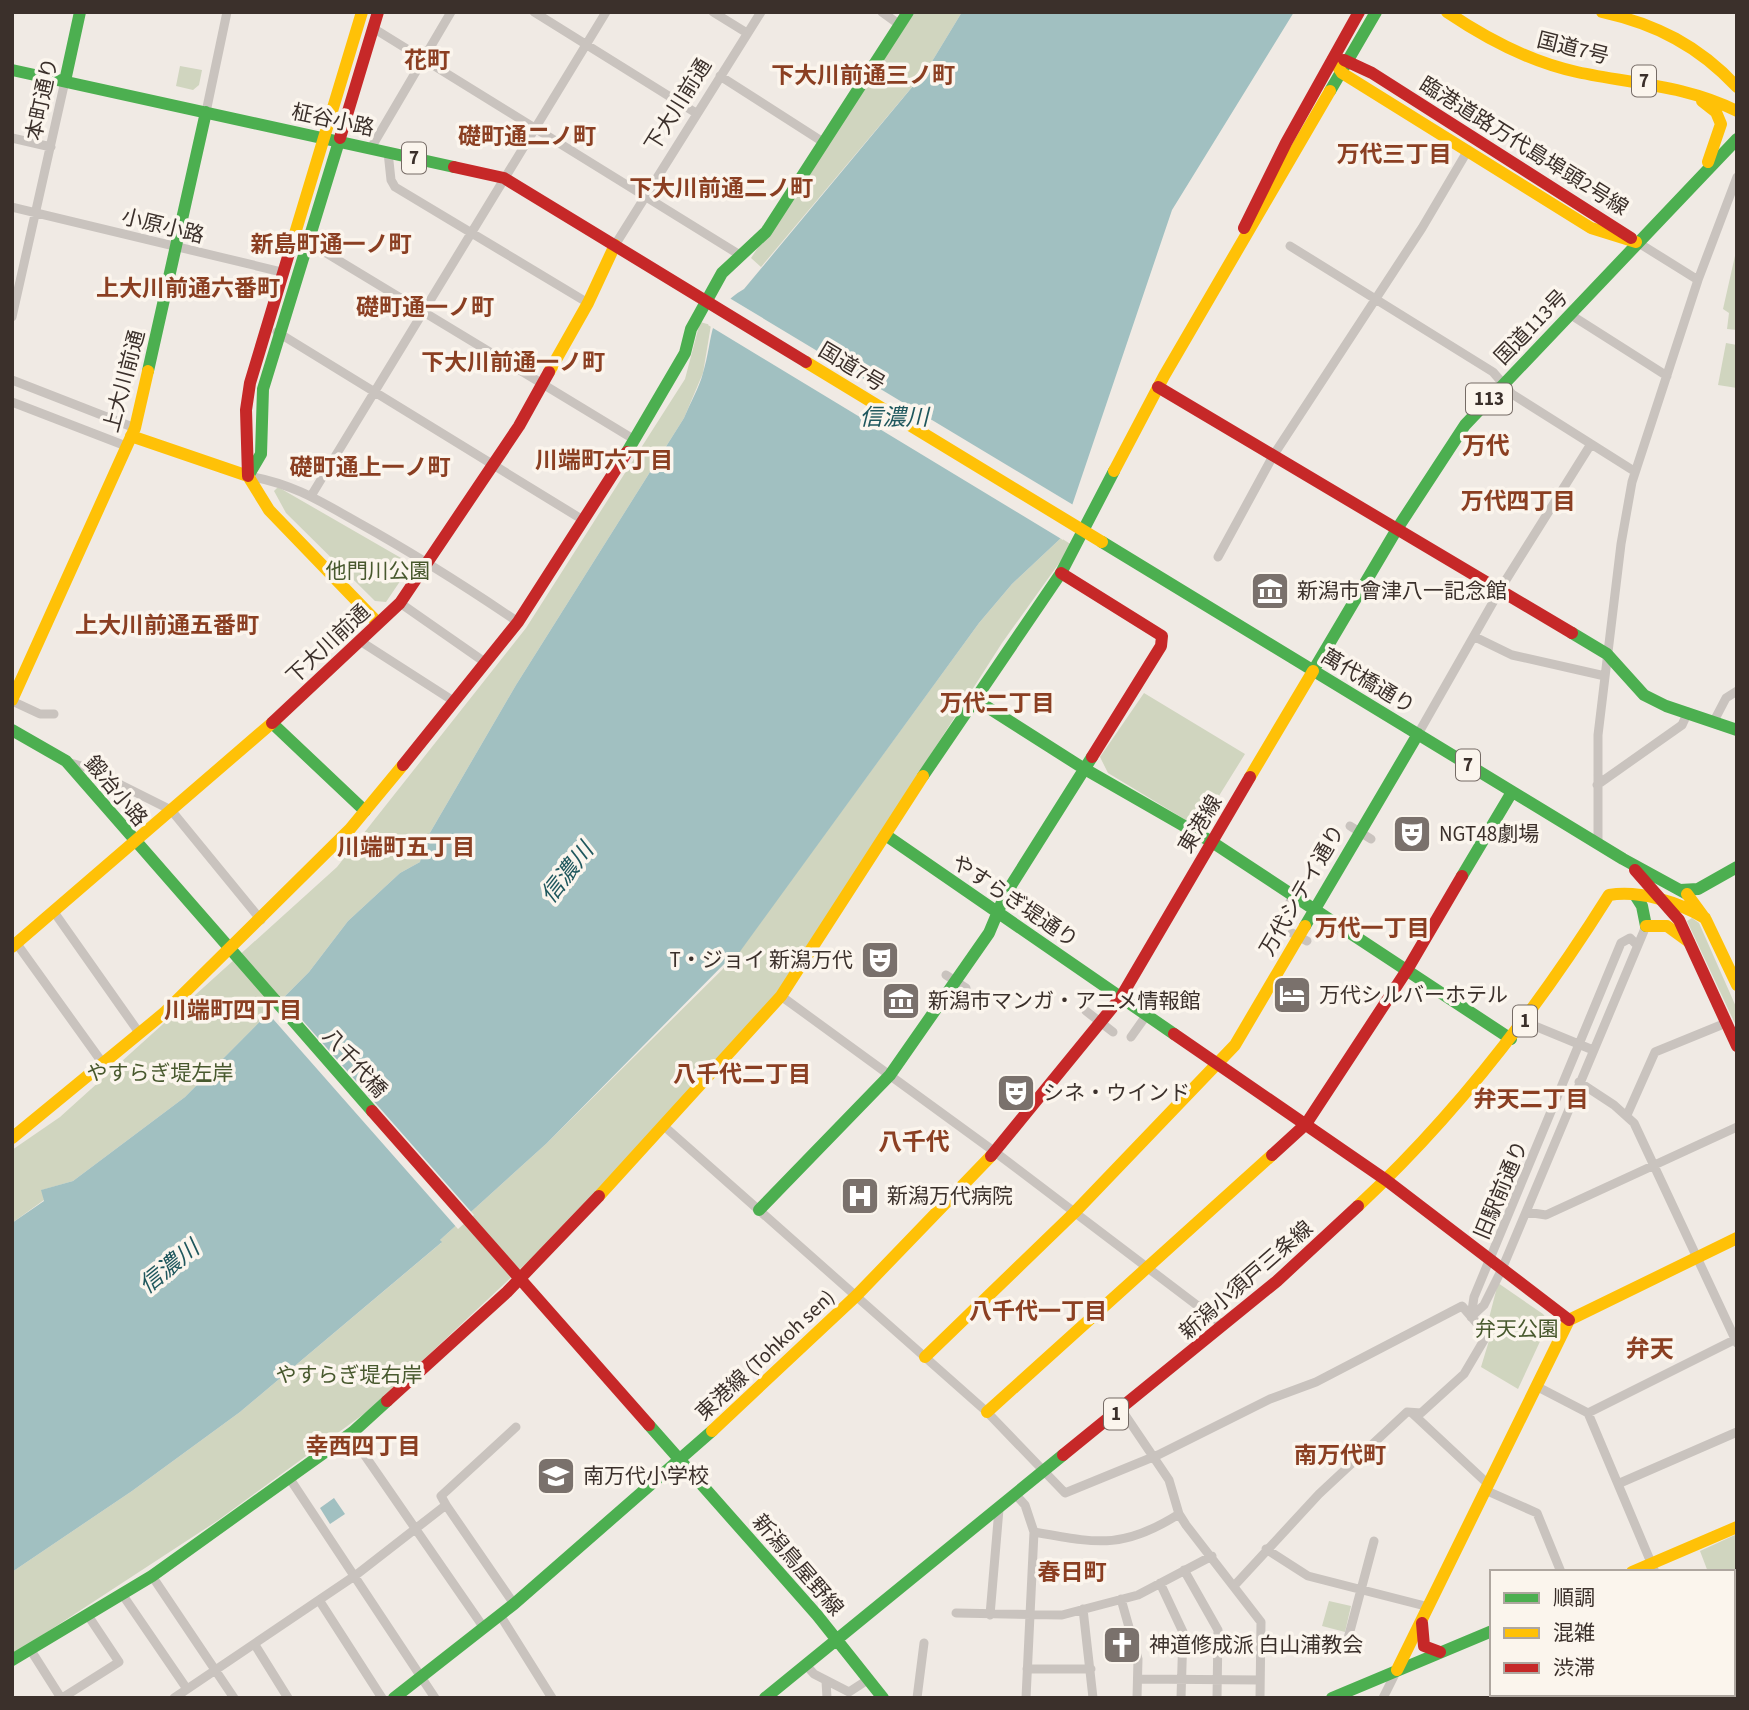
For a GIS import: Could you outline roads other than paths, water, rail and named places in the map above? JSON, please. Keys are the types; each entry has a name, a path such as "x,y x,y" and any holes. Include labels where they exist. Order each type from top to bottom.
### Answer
{"main road":[{"name":"本町通り","path":"65,81 80,12"},
{"path":"362,12 282,272 250,383 246,410 248,476 269,510 378,624"},
{"path":"248,476 261,454 263,389 378,12"},
{"path":"12,1138 140,1034 261,920 365,811 455,702 518,622 635,440 685,353 691,329 716,285 740,256 766,232 908,12"},
{"path":"1234,253 1274,166 1359,12"},
{"path":"12,1660 152,1576 350,1434 507,1292 665,1127 781,996 887,836 973,698 1061,573 1158,387 1376,12"},
{"name":"国道7号","path":"1447,12 1490,40 1546,64 1577,72 1675,85 1737,111"},
{"name":"国道7号","path":"1602,12 1660,27 1697,47 1737,87"},
{"path":"1697,47 1737,75"},
{"name":"臨港道路万代島埠頭2号線","path":"1334,59 1350,60 1610,222 1636,242"},
{"name":"臨港道路万代島埠頭2号線","path":"1334,59 1342,73 1600,233 1636,242"},
{"name":"柾谷小路","path":"12,70 504,178 699,296"},
{"path":"1675,85 1687,96 1704,101 1720,118 1719,138 1702,173"},
{"name":"上大川前通","path":"12,701 131,437 206,112"},
{"name":"国道113号","path":"1313,671 1397,529 1465,425 1702,173 1736,144"},
{"name":"下大川前通","path":"14,946 272,723 400,603 494,465 544,384 588,303 615,245"},
{"name":"国道7号","path":"699,296 1093,536"},
{"path":"1158,387 1607,654 1644,695 1715,719 1737,730"},
{"path":"131,437 248,476"},
{"name":"萬代橋通り","path":"1093,536 1598,844 1682,890"},
{"path":"760,1210 890,1075 989,933 997,912 1083,768 1161,646 1162,636 1061,573"},
{"name":"東港線","path":"1121,997 1313,671"},
{"path":"973,698 1083,768 1212,842 1511,1039"},
{"path":"272,723 365,811"},
{"name":"鍛冶小路","path":"12,730 66,761 150,862"},
{"name":"万代シテイ通り","path":"925,1357 1074,1213 1235,1045 1312,910 1418,734"},
{"path":"988,1412 1306,1125 1407,970 1512,792"},
{"name":"やすらぎ堤通り","path":"887,836 1386,1180 1569,1320"},
{"name":"萬代橋通り","path":"1623,859 1666,903"},
{"name":"八千代橋","path":"150,862 681,1460"},
{"path":"1643,878 1657,886 1682,890 1704,886 1737,867"},
{"path":"1667,881 1704,886"},
{"path":"1704,886 1702,903 1706,920"},
{"name":"7","path":"1682,890 1699,906 1737,985"},
{"name":"新潟小須戸三条線","path":"765,1698 780,1693 806,1665 1277,1281 1386,1180 1525,1022 1569,960 1605,899 1618,892 1635,895 1697,913 1706,920"},
{"path":"1635,895 1642,906 1646,926 1667,926 1691,943"},
{"name":"7","path":"1666,903 1691,943 1737,1046"},
{"name":"東港線 (Tohkoh sen)","path":"394,1698 484,1629 583,1541 681,1460 856,1296 995,1152 1121,997"},
{"path":"1397,1670 1569,1320 1737,1238"},
{"name":"新潟鳥屋野線","path":"681,1460 838,1639 883,1698"},
{"path":"1653,1568 1737,1527"},
{"path":"1422,1623 1424,1646 1440,1653"},
{"path":"1332,1698 1490,1632"}],"street":[{"name":"上大川前通","path":"206,112 227,12"},
{"path":"371,148 452,12"},
{"path":"534,12 696,113"},
{"path":"311,496 606,12"},
{"path":"713,12 747,33"},
{"name":"下大川前通","path":"615,245 761,12"},
{"path":"882,12 900,25"},
{"path":"373,28 740,256"},
{"path":"720,76 823,142"},
{"name":"本町通り","path":"12,317 65,81"},
{"path":"12,138 51,147"},
{"path":"1218,557 1273,456 1376,300 1468,150"},
{"path":"388,152 391,180 395,187 588,303"},
{"path":"1598,844 1597,785 1607,654 1621,544 1634,471 1698,280 1737,177"},
{"name":"小原小路","path":"12,207 282,272"},
{"path":"308,242 635,440"},
{"path":"1636,242 1655,250 1698,280"},
{"path":"1290,246 1493,372 1512,394 1634,471"},
{"path":"1571,315 1667,376"},
{"path":"266,328 279,333 583,520"},
{"path":"12,380 131,437"},
{"path":"12,402 131,437"},
{"path":"1418,734 1591,444"},
{"path":"248,476 285,483 311,496 429,562 518,622"},
{"path":"400,603 486,663"},
{"path":"1475,638 1512,655 1605,676"},
{"path":"360,641 455,702"},
{"path":"1715,719 1726,698 1737,690"},
{"path":"12,701 40,714 54,715"},
{"path":"1597,785 1682,725 1688,712"},
{"path":"66,761 85,767 171,810 261,920"},
{"path":"1350,827 1371,839"},
{"path":"1290,902 1299,888"},
{"path":"54,912 140,1034"},
{"path":"1471,1317 1485,1306 1502,1269 1646,926"},
{"path":"1292,933 1307,942"},
{"name":"旧駅前通り","path":"1471,1317 1474,1297 1621,943 1630,938 1637,946"},
{"path":"14,946 104,1065"},
{"path":"946,975 966,988"},
{"path":"781,996 995,1152 1223,1325"},
{"path":"1131,1037 1158,999"},
{"path":"1086,1011 1113,1032"},
{"path":"1525,1022 1593,1050"},
{"path":"1627,1115 1655,1052 1726,1023"},
{"path":"1563,1086 1577,1086 1627,1115 1698,1257 1735,1341 1588,1413"},
{"path":"1526,1212 1546,1215 1737,1126"},
{"path":"665,1127 988,1412 1065,1493 1154,1457 1270,1399 1316,1382 1462,1306 1487,1335 1464,1374 1421,1413 1407,1412 1328,1486 1266,1549 1234,1587"},
{"path":"1536,1386 1588,1413 1620,1483 1653,1568"},
{"path":"1121,1409 1169,1480 1179,1514 1261,1622 1260,1698"},
{"path":"1412,1413 1487,1487 1537,1513 1560,1570"},
{"path":"514,1604 441,1496 516,1427"},
{"path":"1620,1483 1737,1432"},
{"path":"350,1434 484,1629"},
{"path":"290,1479 435,1698"},
{"path":"1016,1495 1025,1506 1034,1532 1026,1698"},
{"path":"174,1698 356,1576 446,1505"},
{"path":"990,1615 999,1509"},
{"path":"1034,1532 1105,1543 1149,1534 1179,1514"},
{"path":"1346,1647 1374,1541"},
{"path":"1266,1549 1308,1576 1429,1608"},
{"path":"957,1613 1051,1617 1121,1599 1160,1583 1212,1556"},
{"path":"1184,1570 1218,1630 1217,1698"},
{"path":"152,1576 234,1698"},
{"path":"1160,1583 1183,1632 1181,1698"},
{"path":"122,1594 187,1689"},
{"path":"1121,1599 1138,1659 1137,1698"},
{"path":"319,1600 382,1698"},
{"path":"1083,1609 1093,1698"},
{"path":"30,1649 62,1698 119,1662 87,1614"},
{"path":"500,1615 552,1698"},
{"path":"917,1698 924,1643"},
{"path":"255,1645 288,1698"},
{"path":"806,1665 849,1695 869,1679"},
{"path":"1027,1669 1091,1669"},
{"path":"1383,1698 1397,1670"},
{"path":"1138,1679 1260,1681"},
{"path":"826,1681 827,1698"}],"water":[{"name":"信濃川","path":"962,12 1294,12 1172,210 1061,538 1012,584 979,623 736,957 733,955 547,1143 440,1240 442,1242 240,1412 132,1491 12,1572 12,1223 44,1201 41,1190 73,1181 185,1097 309,972 348,921 400,873 420,862 424,843 516,685 684,418 701,379 718,315 732,297 744,289 928,68"},
{"path":"334,1498 345,1514 330,1524 320,1508"}],"railway":[{"path":"1727,1698 1731,1696"}],"place":[{"name":"新潟市會津八一記念館","path":"1270,591"},
{"name":"NGT48劇場","path":"1412,834"},
{"name":"T・ジョイ 新潟万代","path":"880,960"},
{"name":"万代シルバーホテル","path":"1292,995"},
{"name":"新潟市マンガ・アニメ情報館","path":"901,1001"},
{"name":"シネ・ウインド","path":"1016,1093"},
{"name":"新潟万代病院","path":"860,1196"},
{"name":"南万代小学校","path":"556,1476"},
{"name":"神道修成派 白山浦教会","path":"1122,1645"}],"district":[{"name":"花町","path":"427,60"},
{"name":"下大川前通三ノ町","path":"863,75"},
{"name":"礎町通二ノ町","path":"527,136"},
{"name":"万代三丁目","path":"1394,154"},
{"name":"下大川前通二ノ町","path":"721,188"},
{"name":"新島町通一ノ町","path":"331,244"},
{"name":"上大川前通六番町","path":"188,288"},
{"name":"礎町通一ノ町","path":"425,307"},
{"name":"下大川前通一ノ町","path":"513,362"},
{"name":"万代","path":"1486,446"},
{"name":"川端町六丁目","path":"604,460"},
{"name":"礎町通上一ノ町","path":"370,467"},
{"name":"万代四丁目","path":"1518,501"},
{"name":"上大川前通五番町","path":"167,625"},
{"name":"万代二丁目","path":"997,703"},
{"name":"川端町五丁目","path":"406,847"},
{"name":"万代一丁目","path":"1372,928"},
{"name":"川端町四丁目","path":"233,1010"},
{"name":"八千代二丁目","path":"742,1074"},
{"name":"弁天二丁目","path":"1531,1099"},
{"name":"八千代","path":"914,1142"},
{"name":"八千代一丁目","path":"1038,1311"},
{"name":"弁天","path":"1650,1349"},
{"name":"幸西四丁目","path":"363,1446"},
{"name":"南万代町","path":"1340,1455"},
{"name":"春日町","path":"1072,1572"}],"park label":[{"name":"他門川公園","path":"378,571"},
{"name":"やすらぎ堤左岸","path":"160,1073"},
{"name":"弁天公園","path":"1517,1329"},
{"name":"やすらぎ堤右岸","path":"349,1375"}]}
